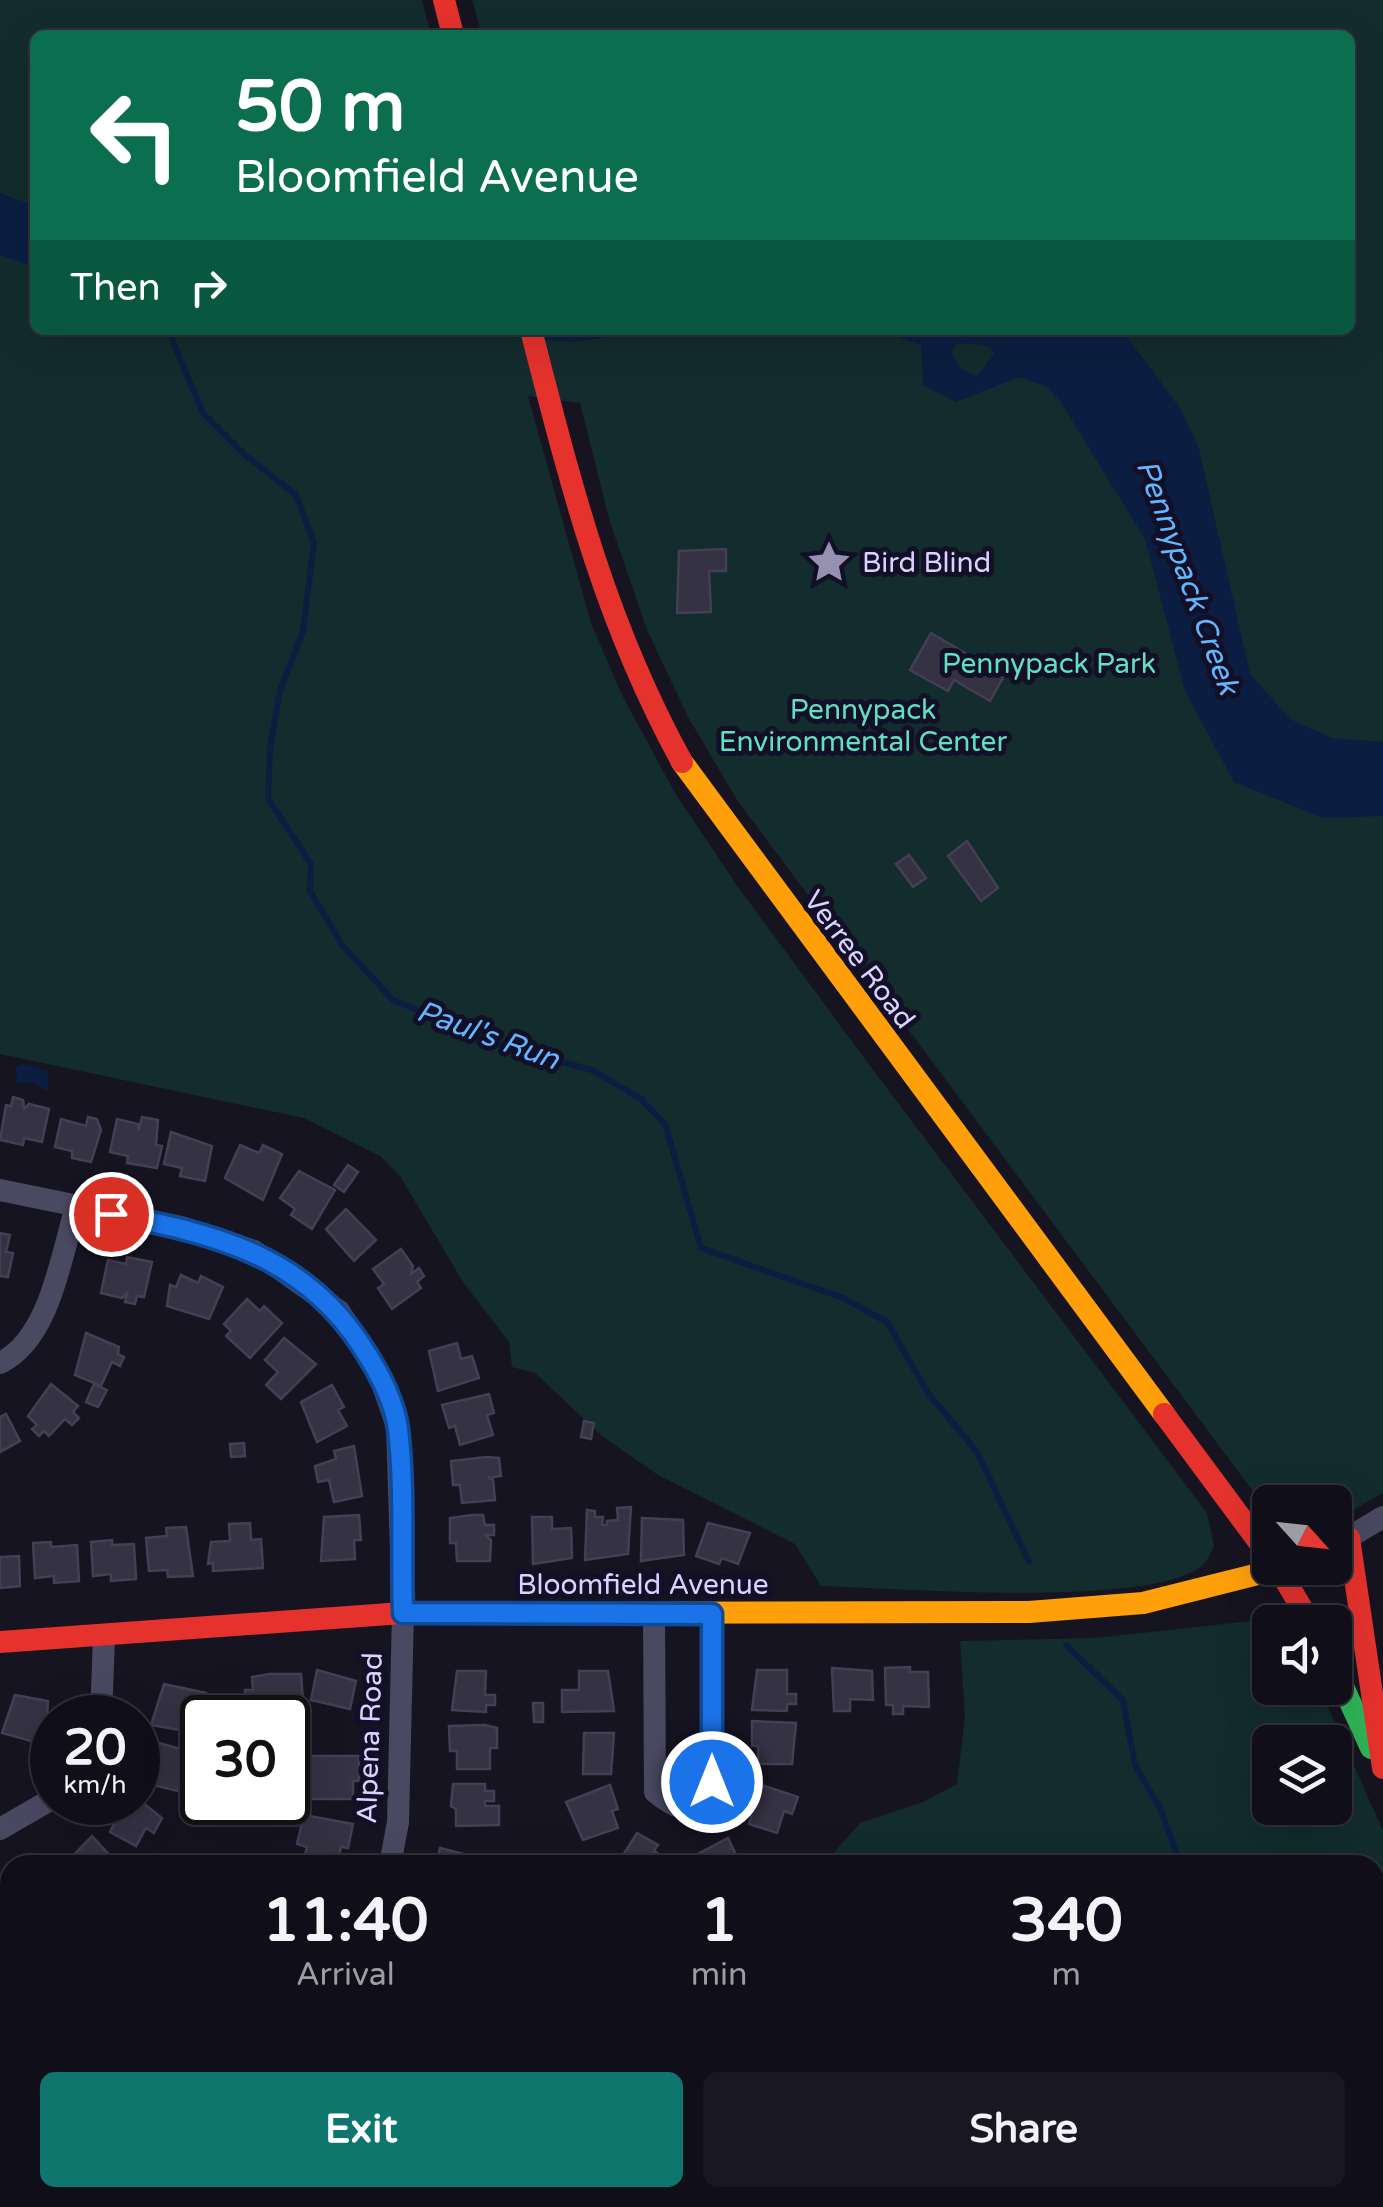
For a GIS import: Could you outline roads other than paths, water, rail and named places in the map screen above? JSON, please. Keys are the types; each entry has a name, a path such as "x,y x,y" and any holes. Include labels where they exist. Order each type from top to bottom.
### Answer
{"main road":[{"path":"444,0 452,30"},
{"name":"Verree Road","path":"532,335 582,528 614,622 648,703 690,779 1252,1532"},
{"name":"Bloomfield Avenue","path":"0,1642 403,1613 654,1615 1059,1610 1143,1603 1252,1575"},
{"path":"1350,1585 1383,1768"},
{"path":"1351,1705 1383,1780"}],"street":[{"name":"Alpena Road","path":"0,1190 181,1227 254,1251 339,1311 378,1370 398,1426 403,1730 398,1822 392,1855"},
{"path":"0,1363 14,1356 43,1313 76,1208"},
{"path":"1352,1536 1383,1518"},
{"path":"654,1615 655,1792 671,1806 688,1809 702,1803 712,1782 712,1614"},
{"path":"102,1695 104,1636"},
{"path":"0,1829 30,1811"}],"water":[{"path":"0,193 30,204 30,265 0,255"},
{"path":"485,335 627,335 572,342"},
{"name":"Pennypack Creek","path":"891,335 1126,335 1182,411 1199,449 1250,674 1290,719 1332,738 1383,742 1383,816 1323,818 1234,782 1185,691 1145,539 1060,401 1045,386 1019,377 956,402 923,385 921,345","holes":["969,343 988,346 995,353 977,377 961,368 951,353 956,344"]},
{"path":"22,1064 48,1071 48,1091 32,1083 17,1083 16,1067"}],"waterway":[{"name":"Paul's Run","path":"170,335 203,413 245,455 296,495 314,543 303,631 280,691 270,748 268,799 311,864 310,891 343,946 393,1000 510,1049 592,1070 641,1099 665,1124 701,1248 843,1298 887,1322 928,1393 977,1452 1029,1562"},
{"name":"Paul's Run","path":"1066,1645 1123,1700 1135,1765 1160,1808 1177,1855"}],"place":[{"name":"Bird Blind","path":"829,562"}],"park label":[{"name":"Pennypack Park","path":"1049,663"},
{"name":"Pennypack Environmental Center","path":"863,725"}]}
